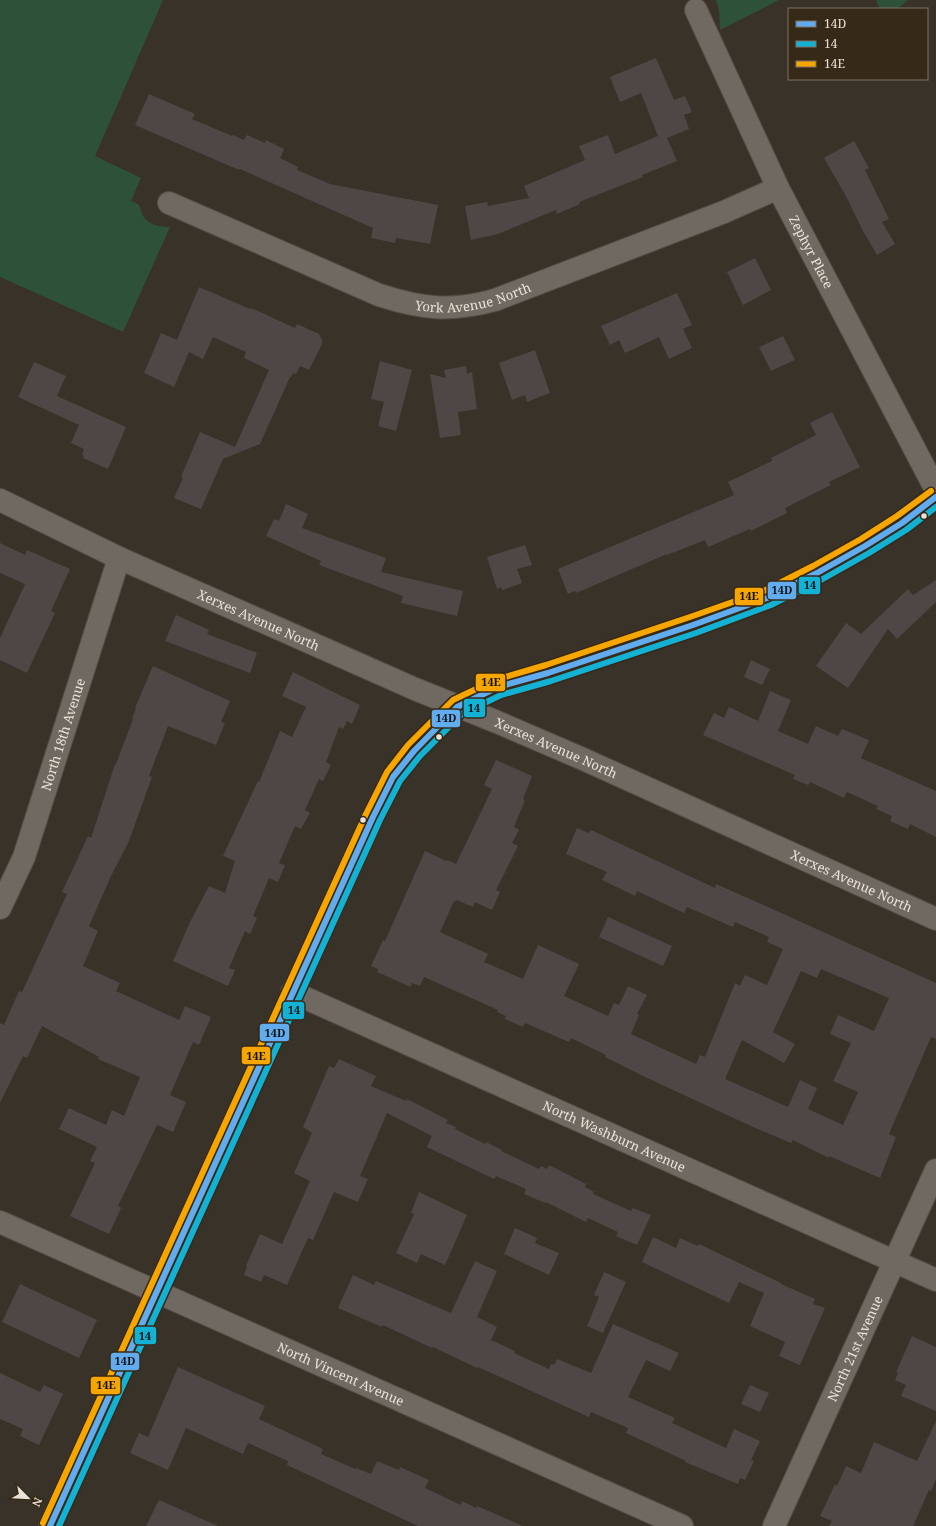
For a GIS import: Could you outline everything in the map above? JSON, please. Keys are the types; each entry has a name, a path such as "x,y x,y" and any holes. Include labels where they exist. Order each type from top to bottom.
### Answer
{"street":[{"name":"Zephyr Place","path":"696,10 778,188 936,490"},
{"name":"York Avenue North","path":"169,203 379,296 406,304 431,308 476,305 521,291 724,212 778,188"},
{"path":"50,1526 372,817 394,777 414,751 457,707 498,687 548,673 672,632 767,598 817,573 865,546 902,522 936,497"},
{"name":"Xerxes Avenue North","path":"0,500 119,558 457,707 497,722 590,762 936,919"},
{"name":"North 18th Avenue","path":"0,908 24,856 119,558"},
{"name":"North Washburn Avenue","path":"292,992 936,1280"},
{"name":"North 21st Avenue","path":"774,1526 936,1170"},
{"name":"North Vincent Avenue","path":"0,1222 682,1526"}],"green space":[{"path":"0,0 163,0 95,156 141,178 131,201 138,204 143,216 148,222 159,226 170,227 123,332 0,277"},
{"path":"716,0 779,0 720,30 719,10"},
{"path":"876,0 908,0 898,8 880,8"}],"building":[{"path":"656,58 674,100 685,96 692,112 684,115 689,129 667,138 677,161 642,175 643,177 579,202 580,204 557,214 556,210 498,234 471,240 465,206 487,202 488,206 529,198 524,186 585,160 579,146 608,135 615,154 658,136 641,93 620,102 610,77"},
{"path":"149,94 195,114 192,119 232,136 233,135 244,140 247,135 265,143 266,140 284,149 280,158 298,167 297,170 330,184 438,205 430,244 396,238 395,243 371,238 373,228 240,169 239,170 135,125"},
{"path":"854,141 869,168 865,170 889,219 882,222 895,244 877,255 824,158"},
{"path":"755,258 771,290 743,305 727,272"},
{"path":"199,287 295,328 297,324 319,334 322,340 322,344 309,370 300,366 296,374 293,373 290,377 260,444 223,459 201,509 174,498 200,432 235,447 269,370 244,358 246,352 213,337 203,359 189,352 174,387 144,373 161,333 177,340"},
{"path":"677,293 692,325 683,329 692,348 669,359 659,337 625,353 619,340 610,345 601,326"},
{"path":"783,336 795,360 771,371 759,347"},
{"path":"535,350 550,393 527,402 525,395 512,400 499,363"},
{"path":"380,361 412,370 396,431 378,426 384,402 371,399"},
{"path":"34,362 66,376 57,396 126,427 108,469 83,458 84,456 82,454 84,449 71,443 79,425 18,397"},
{"path":"466,366 467,374 472,372 477,409 458,412 461,435 440,438 430,374 446,378 444,370"},
{"path":"832,412 860,467 829,482 831,485 785,508 787,513 751,531 750,529 708,547 705,540 667,554 576,593 575,591 568,594 558,569 734,495 728,482 772,461 771,458 816,435 810,423"},
{"path":"286,504 308,514 302,528 386,558 381,572 463,591 457,616 401,603 403,596 319,565 321,561 266,536 274,519 279,521"},
{"path":"0,543 25,555 27,550 70,569 51,611 55,613 27,673 0,660 0,638 25,584 0,573"},
{"path":"525,545 532,565 517,569 522,583 502,590 501,587 497,589 487,557"},
{"path":"936,580 936,602 897,639 888,629 848,688 816,666 846,623 861,634 908,589 913,595"},
{"path":"176,615 209,630 207,634 257,653 250,673 165,641"},
{"path":"751,660 770,669 762,685 744,677"},
{"path":"153,666 230,701 221,722 225,723 216,745 168,726 149,776 152,777 129,841 111,876 89,926 98,931 83,966 120,983 116,991 179,1020 185,1006 211,1017 199,1045 193,1042 170,1095 186,1102 173,1132 157,1125 118,1206 121,1208 109,1234 70,1216 95,1163 90,1161 97,1147 59,1129 69,1108 106,1125 112,1110 124,1116 140,1077 98,1059 99,1057 42,1026 27,1058 23,1056 0,1103 0,1023 4,1025 19,991 22,992 67,894 62,892 88,836 91,838 115,764 133,719 135,708"},
{"path":"293,672 360,705 352,724 347,721 343,729 339,727 326,762 331,765 323,781 319,779 305,810 310,813 301,829 295,826 279,863 285,865 278,882 269,878 253,916 257,918 250,934 245,931 229,968 235,970 228,986 173,961 190,922 209,886 225,893 235,861 223,856 258,781 259,782 280,731 292,737 306,707 282,696"},
{"path":"770,691 791,700 778,731 808,744 816,726 838,736 842,729 869,740 861,758 936,791 936,837 910,824 908,829 890,821 892,816 876,809 878,806 847,792 844,798 810,782 808,785 793,779 795,775 703,735 714,713 724,718 729,707 758,721"},
{"path":"496,760 532,776 523,799 525,800 514,827 519,830 512,843 518,846 496,890 500,892 492,910 475,902 473,907 457,900 454,901 440,932 488,954 484,962 523,979 538,945 579,964 564,996 608,1016 614,1003 619,1005 628,986 647,995 637,1014 639,1015 631,1034 696,1064 700,1055 705,1057 735,983 740,986 745,975 767,985 783,949 767,942 769,937 735,922 733,927 687,907 684,913 637,891 635,896 602,880 607,872 566,854 577,828 589,833 591,830 715,888 716,884 936,983 936,1039 931,1037 889,1134 896,1137 880,1178 829,1156 829,1158 793,1140 791,1143 753,1127 643,1076 605,1057 606,1055 571,1038 569,1042 525,1023 523,1027 505,1019 506,1016 497,1012 498,1010 424,977 420,986 412,983 411,987 377,972 378,969 371,966 383,940 385,941 425,851 456,864 492,789 484,785","holes":["821,969 889,998 874,1031 838,1015 830,1034 851,1043 833,1081 858,1092 843,1125 808,1109 817,1088 800,1080 788,1107 725,1079 742,1040 784,1063 795,1044 773,1032 801,971 817,978"]},
{"path":"608,917 672,946 663,966 599,937"},
{"path":"339,1059 376,1076 371,1086 406,1101 407,1099 448,1120 446,1123 456,1127 455,1129 485,1144 486,1142 502,1150 501,1151 539,1169 541,1166 547,1169 549,1165 586,1184 585,1187 594,1192 593,1194 631,1211 633,1208 651,1215 637,1245 616,1236 618,1232 588,1218 586,1222 546,1202 545,1203 524,1194 526,1189 496,1176 494,1179 427,1147 432,1136 387,1113 360,1176 368,1179 358,1202 334,1192 313,1240 308,1238 287,1285 264,1275 261,1282 244,1275 246,1266 260,1234 282,1244 310,1181 294,1173 312,1133 303,1127 329,1066 334,1068"},
{"path":"419,1192 467,1215 445,1265 421,1254 417,1263 396,1253 414,1214 411,1213"},
{"path":"515,1228 537,1238 535,1243 559,1253 549,1275 504,1254"},
{"path":"653,1237 676,1248 680,1238 698,1246 699,1244 815,1299 813,1304 825,1308 800,1365 779,1356 785,1342 750,1326 764,1293 739,1282 729,1303 642,1262"},
{"path":"475,1261 497,1271 477,1317 497,1327 491,1340 515,1351 514,1353 549,1369 551,1364 554,1365 557,1359 591,1373 613,1324 679,1353 670,1371 646,1360 628,1397 675,1418 672,1423 726,1448 734,1429 760,1441 751,1460 754,1461 745,1480 740,1478 738,1484 685,1462 686,1461 626,1433 628,1428 591,1412 589,1417 383,1325 382,1327 338,1308 353,1275 374,1285 376,1281 451,1313"},
{"path":"604,1272 626,1282 603,1333 587,1326 599,1297 594,1295"},
{"path":"20,1284 97,1320 79,1358 2,1322"},
{"path":"912,1336 936,1347 936,1411 901,1396 906,1385 895,1380 898,1373 896,1372"},
{"path":"178,1367 265,1406 259,1419 323,1449 321,1454 355,1469 356,1468 371,1474 377,1461 399,1470 400,1467 429,1480 425,1488 461,1505 462,1501 476,1508 477,1506 523,1526 418,1526 287,1465 288,1461 248,1443 243,1454 186,1428 168,1470 130,1453 139,1433 148,1437"},
{"path":"0,1373 40,1392 44,1385 63,1394 39,1445 20,1436 23,1429 0,1419"},
{"path":"750,1385 769,1393 760,1412 741,1404"},
{"path":"936,1421 936,1479 931,1491 929,1490 913,1526 829,1526 832,1521 820,1516 835,1484 837,1486 846,1466 861,1473 874,1442 917,1461"},
{"path":"159,1500 218,1526 146,1526"}],"transit line":[{"name":"14E","path":"43,1523 366,814 387,772 408,745 453,700 495,680 546,665 764,591 861,539 897,516 931,491"},
{"name":"14D","path":"50,1526 373,817 393,777 414,751 457,707 498,687 548,673 693,625 767,598 817,573 865,546 902,523 936,497"},
{"name":"14","path":"59,1526 380,820 400,781 420,756 462,714 501,695 551,681 696,633 771,605 821,580 869,553 906,530 936,507"}]}
